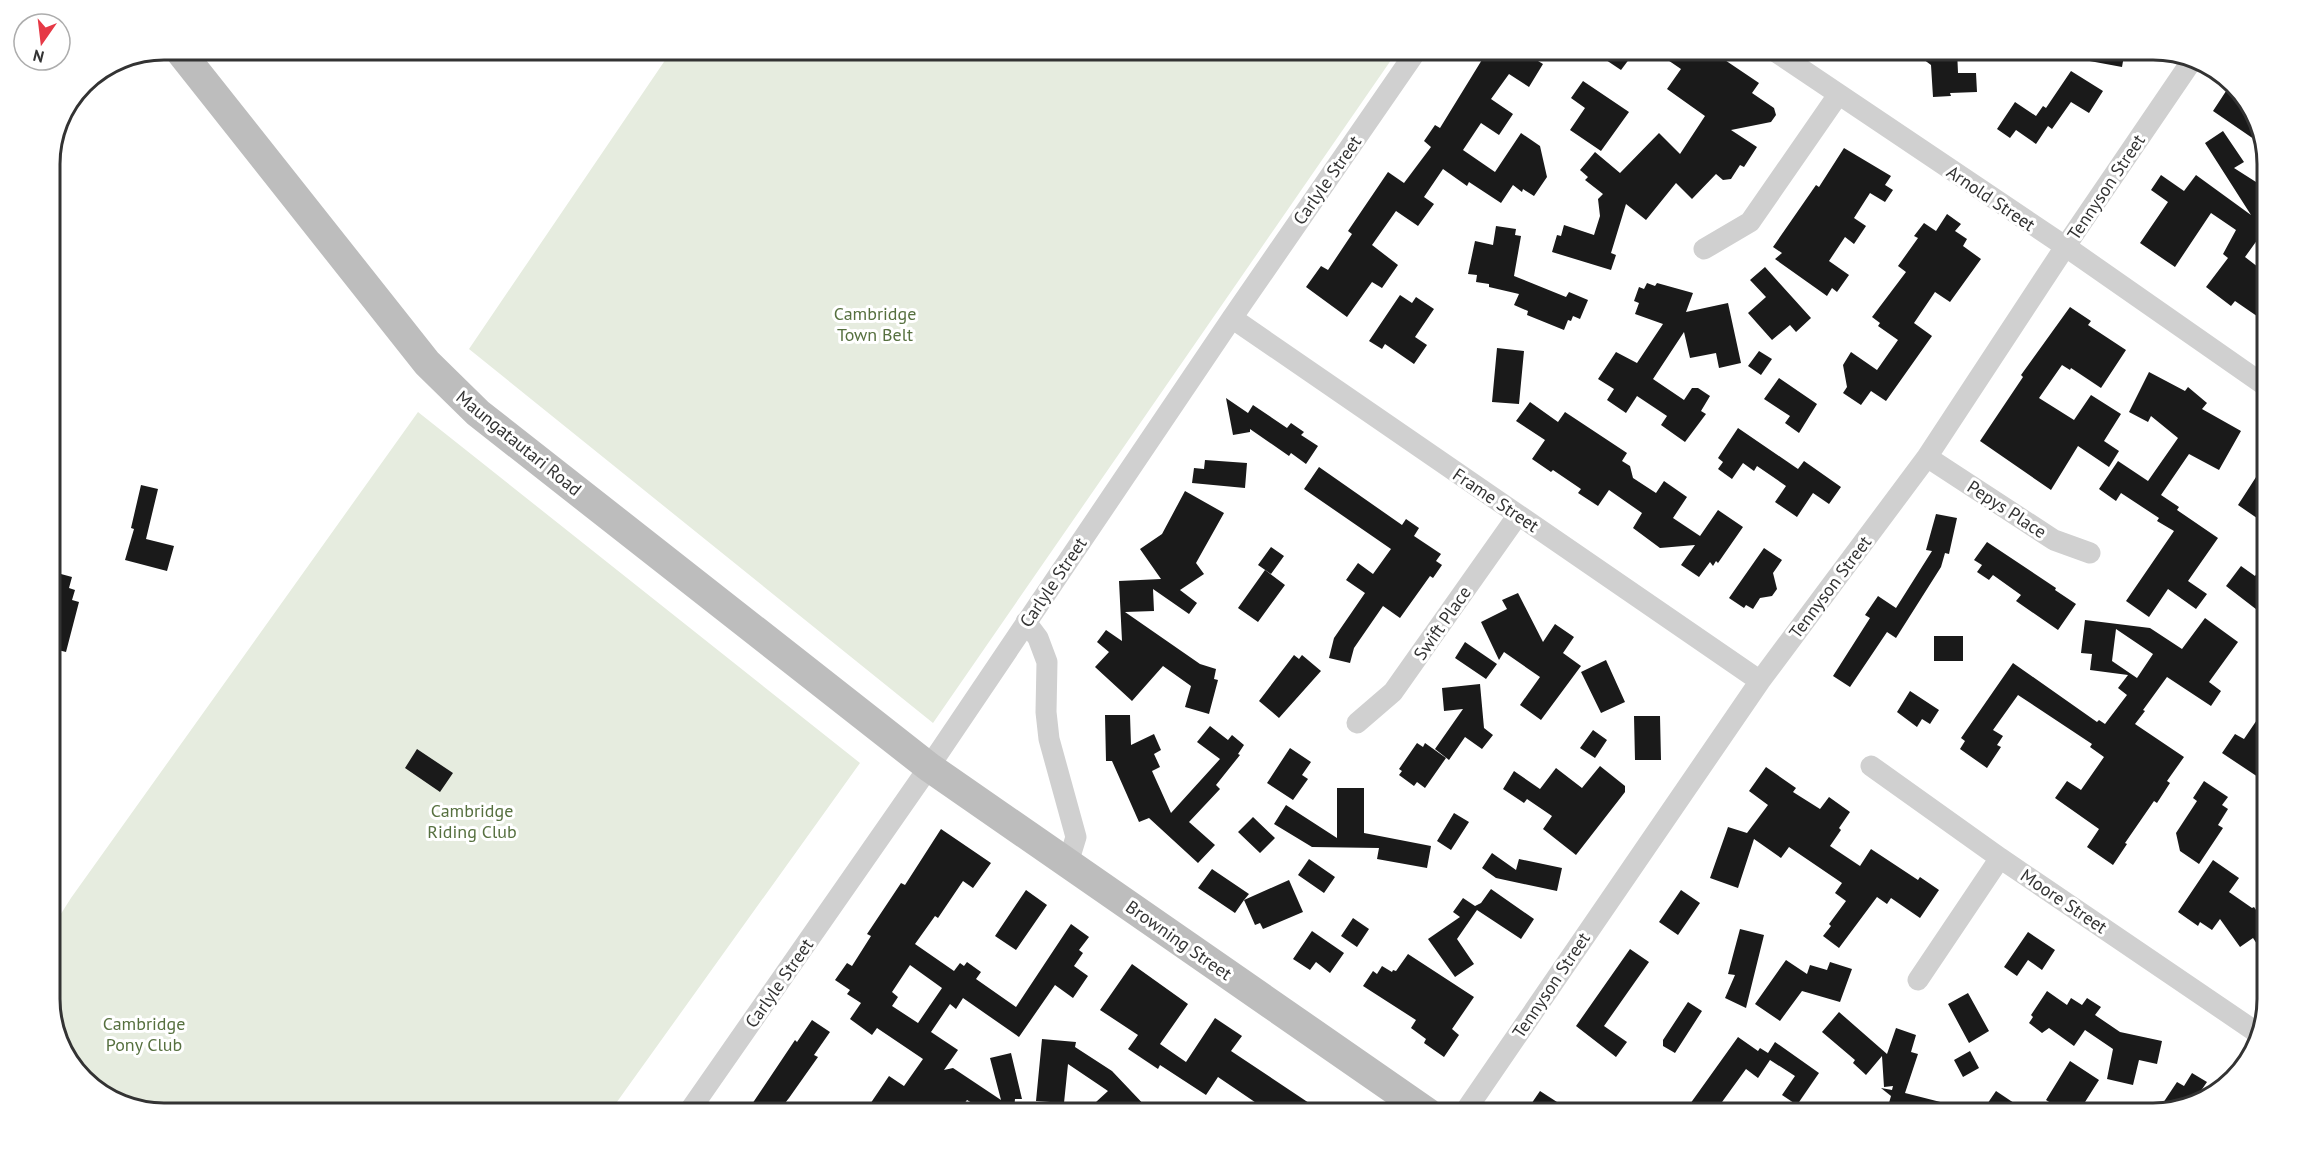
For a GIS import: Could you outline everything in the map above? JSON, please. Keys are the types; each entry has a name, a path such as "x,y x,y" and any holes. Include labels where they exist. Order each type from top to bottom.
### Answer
{"street":[{"name":"Maungatautari Road","path":"186,60 427,363 478,413 929,766"},
{"name":"Carlyle Street","path":"695,1103 929,766 1232,318 1410,60"},
{"name":"Arnold Street","path":"1787,60 2065,247 2257,380"},
{"name":"Tennyson Street","path":"1471,1103 1760,681 1927,457 2065,247 2188,67"},
{"path":"1704,249 1750,222 1838,95"},
{"name":"Frame Street","path":"1232,318 1760,681"},
{"name":"Pepys Place","path":"1927,457 2055,540 2090,553"},
{"name":"Swift Place","path":"1357,723 1393,692 1518,515"},
{"path":"1026,622 1038,638 1047,662 1046,712 1049,740 1076,837 1068,863"},
{"name":"Browning Street","path":"929,766 1414,1103"},
{"name":"Moore Street","path":"1871,766 2000,858 2252,1029"},
{"path":"1918,980 2000,858"}],"green space":[{"name":"Cambridge Town Belt","path":"665,60 1391,60 933,723 469,349"},
{"name":"Cambridge Riding Club","path":"418,412 860,763 616,1103 164,1103 131,1097 106,1085 86,1067 71,1045 62,1019 60,915"}],"building":[{"path":"1482,60 1536,60 1543,64 1529,87 1509,74 1491,99 1513,114 1499,135 1481,123 1463,150 1495,172 1521,133 1540,146 1547,177 1534,196 1523,189 1522,192 1513,185 1501,203 1469,182 1467,186 1443,169 1424,197 1434,204 1418,226 1396,211 1372,245 1398,265 1382,288 1372,282 1347,317 1306,287 1321,266 1328,270 1352,234 1348,231 1388,172 1404,183 1431,147 1424,141 1435,125 1440,128"},
{"path":"1606,60 1628,60 1621,70"},
{"path":"1668,60 1725,60 1759,83 1752,93 1774,108 1776,115 1771,122 1731,130 1757,147 1744,167 1740,165 1731,179 1723,180 1716,174 1692,199 1676,183 1646,220 1626,204 1611,253 1616,255 1611,270 1552,252 1557,235 1561,236 1564,225 1594,235 1600,216 1598,199 1603,194 1585,180 1588,177 1580,170 1595,152 1620,173 1659,133 1680,154 1705,116 1667,89 1681,69"},
{"path":"1924,60 1957,60 1958,73 1976,73 1977,92 1950,93 1951,96 1933,97 1931,65"},
{"path":"2084,60 2123,60 2122,67"},
{"path":"2071,71 2103,91 2089,113 2071,102 2052,129 2048,126 2036,144 2016,130 2010,138 1997,129 2015,102 2036,116 2043,106 2046,108"},
{"path":"1583,81 1629,112 1601,151 1570,130 1585,108 1571,98"},
{"path":"2226,91 2246,118 2253,139 2213,111"},
{"path":"2223,131 2244,162 2234,168 2257,183 2257,240 2245,257 2257,266 2257,316 2235,301 2231,306 2206,287 2228,258 2223,254 2236,230 2211,213 2175,267 2140,243 2168,202 2151,190 2161,175 2184,191 2196,175 2251,215 2205,143"},
{"path":"1844,148 1891,176 1885,185 1893,190 1885,202 1870,193 1854,218 1866,226 1854,244 1845,237 1829,261 1849,275 1837,292 1832,288 1827,296 1775,259 1782,253 1773,247 1816,185 1819,187"},
{"path":"1947,214 1961,224 1955,231 1967,239 1963,246 1981,259 1950,302 1935,292 1914,323 1932,336 1886,401 1871,391 1861,405 1843,393 1847,387 1843,365 1851,352 1877,370 1898,340 1878,326 1880,323 1872,317 1906,272 1898,266 1918,238 1914,236 1924,223 1936,231"},
{"path":"1496,226 1516,229 1515,235 1521,236 1514,276 1566,297 1569,292 1588,300 1580,319 1573,316 1571,321 1568,320 1564,330 1527,315 1528,311 1514,305 1519,294 1476,282 1477,275 1468,274 1475,241 1493,245"},
{"path":"1765,267 1811,318 1796,332 1790,325 1772,340 1748,313 1766,297 1750,280"},
{"path":"1647,283 1655,286 1657,283 1693,293 1686,312 1728,303 1741,363 1719,368 1716,353 1690,358 1684,332 1653,379 1684,400 1692,388 1698,388 1710,396 1701,411 1706,414 1685,442 1661,425 1667,416 1637,396 1626,413 1607,400 1614,389 1598,379 1616,352 1637,363 1663,324 1635,314 1639,303 1634,301 1639,287 1644,289"},
{"path":"1400,295 1412,303 1416,297 1434,309 1415,337 1427,345 1414,364 1385,344 1382,349 1369,341"},
{"path":"2070,307 2091,321 2088,325 2126,350 2101,388 2071,368 2070,370 2062,365 2039,398 2074,420 2091,395 2121,414 2104,441 2119,451 2109,467 2078,446 2051,490 1980,441 2023,377 2021,375"},
{"path":"1497,348 1524,351 1519,404 1492,402"},
{"path":"1759,351 1772,359 1761,375 1748,366"},
{"path":"2149,372 2185,391 2188,387 2207,403 2202,409 2241,431 2219,470 2189,454 2161,495 2179,507 2177,510 2218,538 2188,581 2207,594 2196,609 2168,589 2149,617 2126,601 2174,531 2157,521 2159,518 2121,493 2116,501 2099,489 2118,461 2148,481 2178,438 2151,416 2148,422 2129,412"},
{"path":"1779,378 1817,404 1799,433 1785,423 1790,416 1764,399"},
{"path":"1226,398 1248,413 1253,405 1287,428 1291,423 1304,432 1301,435 1318,446 1306,464 1291,453 1289,456 1250,429 1250,432 1233,435"},
{"path":"1530,402 1558,422 1565,412 1627,453 1622,461 1630,466 1633,478 1656,493 1664,481 1687,497 1673,518 1700,536 1718,510 1743,527 1718,563 1716,561 1713,566 1710,562 1699,577 1681,565 1695,545 1660,548 1633,528 1642,513 1609,490 1598,506 1578,493 1581,489 1532,459 1545,440 1516,421"},
{"path":"1738,428 1798,469 1804,461 1841,487 1829,504 1813,493 1797,517 1775,502 1786,486 1757,466 1754,471 1743,463 1732,479 1718,469 1723,462 1718,458"},
{"path":"1205,460 1247,463 1245,488 1192,483 1194,468 1204,469"},
{"path":"1319,467 1402,525 1406,519 1419,528 1414,536 1441,554 1436,561 1442,565 1433,578 1430,576 1400,618 1383,606 1354,648 1350,663 1329,658 1334,638 1365,593 1346,580 1358,563 1373,574 1391,549 1304,489"},
{"path":"2257,476 2257,518 2238,505"},
{"path":"141,485 158,489 146,539 174,546 167,571 125,560 134,529 131,528"},
{"path":"1185,491 1224,513 1196,563 1204,574 1180,590 1197,603 1189,614 1153,589 1154,611 1125,612 1200,664 1216,669 1214,679 1218,680 1209,714 1185,707 1191,686 1163,666 1132,701 1095,667 1109,652 1097,642 1106,630 1122,641 1119,581 1161,579 1140,549 1162,534"},
{"path":"1936,514 1957,518 1949,554 1945,553 1941,567 1896,638 1887,632 1850,687 1833,676 1870,618 1865,615 1878,596 1896,608 1932,551 1926,550"},
{"path":"1987,542 2076,604 2058,630 2016,601 2021,595 1993,575 1989,580 1977,572 1982,565 1974,560"},
{"path":"1271,547 1284,556 1271,574 1258,565"},
{"path":"1764,548 1782,560 1773,573 1777,589 1772,596 1760,598 1753,609 1746,605 1744,608 1729,598"},
{"path":"2241,566 2255,576 2257,573 2257,610 2226,586"},
{"path":"1265,570 1285,585 1258,622 1238,608"},
{"path":"60,574 72,577 69,588 75,590 72,600 79,602 66,652 60,650"},
{"path":"1518,593 1543,642 1555,624 1574,637 1563,653 1581,666 1541,720 1520,705 1540,677 1504,652 1499,660 1481,622 1507,609 1502,600"},
{"path":"2205,618 2238,642 2209,682 2221,691 2211,706 2167,677 2135,724 2184,757 2167,781 2170,783 2157,803 2154,801 2113,865 2087,847 2099,829 2055,798 2067,781 2081,790 2104,757 2090,747 2092,744 2018,695 1993,730 2003,736 1997,745 2001,747 1987,768 1960,749 1965,741 1961,738 2013,663 2097,722 2099,720 2105,724 2127,695 2118,688 2128,675 2090,670 2092,654 2081,653 2085,620 2150,628 2182,649","holes":["2116,629 2153,654 2137,678 2112,661"]},
{"path":"1934,636 1963,636 1963,661 1934,661"},
{"path":"1465,642 1497,664 1486,679 1455,658"},
{"path":"1294,655 1299,659 1302,655 1321,671 1279,718 1259,701"},
{"path":"1606,660 1625,702 1601,713 1581,672"},
{"path":"1480,684 1484,728 1493,735 1482,749 1465,737 1449,760 1435,749 1463,709 1444,711 1442,688"},
{"path":"1910,691 1939,710 1930,724 1922,719 1917,727 1897,712"},
{"path":"1105,715 1130,715 1131,745 1154,734 1161,750 1154,754 1160,767 1152,771 1171,813 1220,759 1197,742 1210,726 1228,740 1232,735 1244,745 1238,754 1240,755 1216,785 1220,789 1189,822 1215,845 1198,863 1149,818 1139,822 1112,761 1106,761"},
{"path":"1634,716 1660,716 1661,760 1635,760"},
{"path":"2257,720 2257,776 2222,753 2235,734 2244,739"},
{"path":"1593,730 1607,740 1595,758 1580,748"},
{"path":"1417,743 1423,747 1425,743 1446,758 1425,788 1417,782 1414,786 1399,775 1402,771 1399,769"},
{"path":"1290,748 1311,762 1302,775 1308,779 1293,800 1267,783"},
{"path":"417,749 453,773 440,792 405,768"},
{"path":"1600,766 1625,786 1625,792 1576,855 1543,829 1552,816 1527,799 1524,803 1503,789 1514,771 1540,789 1556,768 1582,788"},
{"path":"1766,767 1796,788 1793,792 1820,809 1829,797 1850,812 1830,846 1860,866 1871,849 1918,880 1920,877 1939,890 1920,918 1891,898 1887,904 1877,897 1839,948 1823,936 1846,901 1835,893 1842,883 1789,847 1781,858 1754,839 1738,888 1710,878 1728,827 1747,833 1768,805 1749,791"},
{"path":"2204,781 2228,797 2222,805 2228,809 2218,825 2223,828 2199,864 2180,851 2176,833 2197,801 2193,798"},
{"path":"1337,788 1364,788 1364,833 1431,846 1427,868 1377,859 1379,848 1312,847 1274,824 1286,805 1337,838"},
{"path":"1454,813 1469,822 1451,850 1437,841"},
{"path":"1253,817 1275,838 1260,853 1238,832"},
{"path":"941,829 991,863 973,888 963,881 938,918 935,916 915,944 954,971 960,963 964,966 967,962 981,972 976,979 1016,1007 1071,924 1089,937 1079,950 1083,953 1074,966 1088,976 1073,998 1055,985 1019,1037 963,998 956,1009 950,1004 931,1032 958,1050 944,1070 953,1068 1001,1100 990,1058 1011,1053 1022,1099 1015,1099 1015,1103 972,1103 967,1100 965,1103 871,1103 889,1076 904,1086 923,1059 877,1028 872,1035 850,1019 861,1003 847,994 850,990 835,980 847,963 852,966 871,936 867,934 901,883 905,885","holes":["910,965 942,988 918,1023 892,1006 898,997 892,992"]},
{"path":"1492,853 1516,870 1519,859 1562,868 1557,891 1496,878 1482,868"},
{"path":"1309,859 1335,877 1324,893 1298,875"},
{"path":"2213,860 2239,878 2229,892 2252,908 2254,907 2257,911 2257,944 2253,938 2240,947 2220,919 2212,930 2200,922 2198,926 2178,912"},
{"path":"1212,869 1249,894 1235,913 1198,888"},
{"path":"1289,880 1303,912 1263,929 1260,923 1255,925 1244,900"},
{"path":"1491,889 1534,919 1521,939 1477,910 1457,939 1474,964 1455,977 1428,939 1460,917 1453,912 1463,898 1475,906 1481,903"},
{"path":"1026,890 1047,905 1016,950 995,936"},
{"path":"1681,890 1700,903 1678,935 1659,922"},
{"path":"1353,918 1369,929 1357,947 1341,936"},
{"path":"1740,929 1764,935 1746,1008 1725,998 1735,975 1728,974"},
{"path":"1312,931 1344,953 1330,973 1316,962 1310,970 1293,959"},
{"path":"2028,932 2055,950 2042,970 2028,960 2017,976 2004,967"},
{"path":"1630,949 1649,962 1604,1026 1627,1042 1616,1057 1576,1026"},
{"path":"1408,954 1474,997 1452,1029 1459,1035 1444,1057 1424,1043 1426,1039 1411,1028 1416,1020 1363,986 1373,971 1377,974 1382,966 1392,972 1396,971"},
{"path":"1786,960 1807,974 1810,965 1827,970 1830,962 1852,969 1840,1002 1802,991 1780,1021 1755,1004"},
{"path":"1132,964 1188,1004 1160,1044 1186,1062 1215,1018 1242,1036 1231,1051 1309,1103 1256,1103 1218,1077 1206,1095 1160,1065 1158,1069 1128,1049 1138,1035 1100,1010"},
{"path":"2047,991 2067,1005 2071,998 2082,1005 2087,998 2101,1007 2095,1015 2120,1032 2162,1041 2157,1064 2139,1060 2133,1085 2107,1079 2113,1049 2085,1030 2074,1046 2049,1028 2042,1033 2029,1023 2033,1017 2031,1015"},
{"path":"1968,993 1989,1031 1969,1043 1948,1004"},
{"path":"1688,1002 1702,1011 1675,1053 1663,1046 1663,1040"},
{"path":"1839,1012 1887,1054 1896,1028 1916,1035 1911,1052 1918,1054 1905,1093 1944,1103 1889,1103 1891,1096 1881,1088 1892,1090 1893,1086 1884,1087 1882,1056 1866,1075 1853,1063 1855,1060 1822,1032"},
{"path":"812,1020 830,1032 814,1055 818,1057 785,1103 753,1103 795,1040 797,1042"},
{"path":"1738,1037 1758,1051 1760,1048 1768,1053 1775,1042 1819,1073 1798,1103 1794,1103 1782,1095 1795,1076 1770,1060 1758,1078 1746,1069 1721,1103 1691,1103"},
{"path":"1042,1039 1076,1042 1075,1047 1112,1071 1142,1103 1095,1103 1108,1091 1068,1064 1064,1103 1036,1101"},
{"path":"1970,1051 1979,1068 1963,1077 1954,1060"},
{"path":"2070,1061 2099,1080 2084,1103 2051,1103 2046,1100"},
{"path":"2192,1073 2207,1082 2199,1092 2164,1102 2177,1082 2184,1086"},
{"path":"1540,1091 1559,1103 1532,1103"},
{"path":"1996,1091 2014,1103 1988,1103"}],"park label":[{"name":"Cambridge Pony Club","path":"144,1033"}]}
